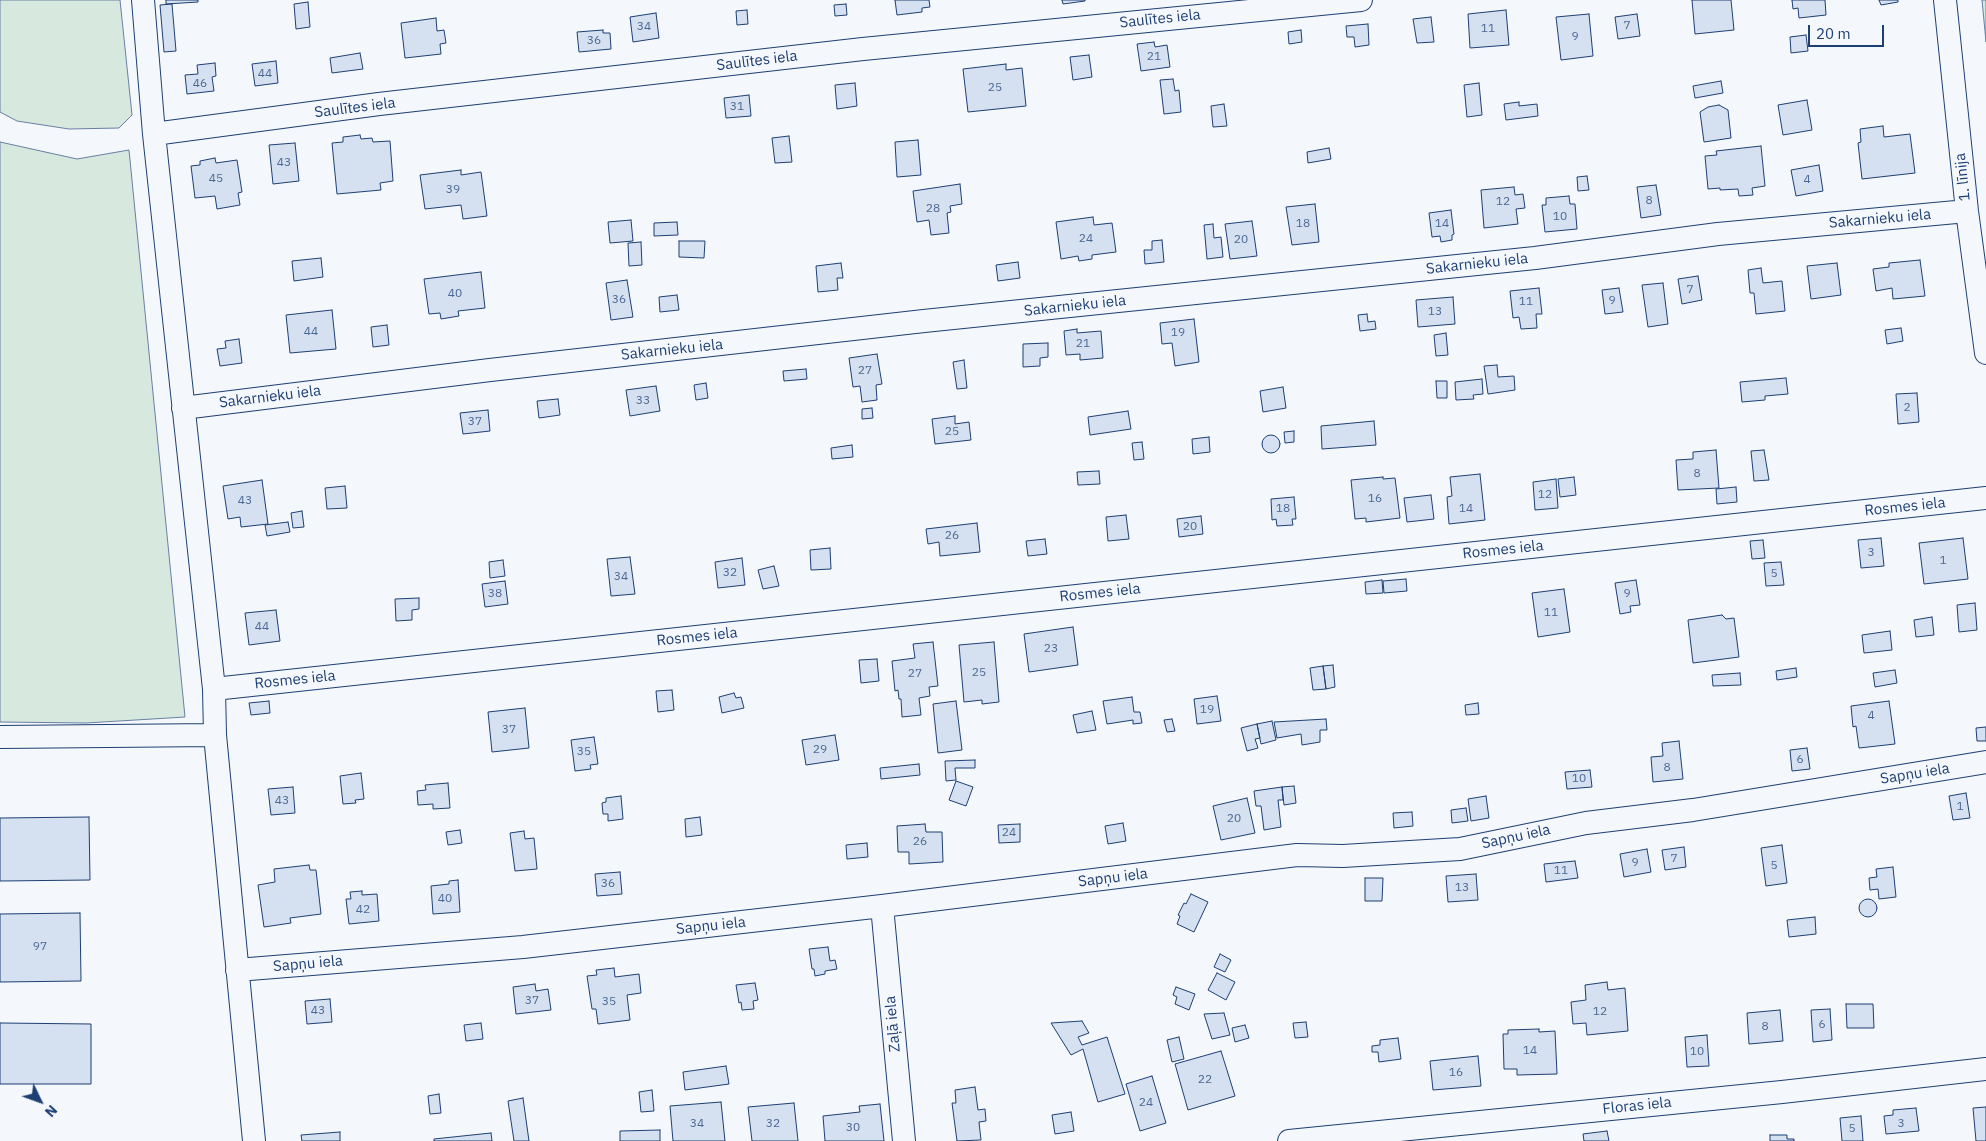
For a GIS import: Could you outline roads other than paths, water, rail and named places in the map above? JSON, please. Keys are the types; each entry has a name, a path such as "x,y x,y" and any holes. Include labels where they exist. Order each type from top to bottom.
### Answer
{"street":[{"path":"143,0 154,134 214,689 215,735 254,1141"},
{"name":"Saulītes iela","path":"154,134 388,103 863,49 1361,0"},
{"name":"1. līnija","path":"1945,0 1967,211 1986,353"},
{"name":"Sakarnieku iela","path":"183,408 490,370 924,321 1536,258 1718,234 1967,211"},
{"name":"Rosmes iela","path":"214,689 1986,498"},
{"path":"0,737 215,735"},
{"name":"Sapņu iela","path":"237,970 523,947 882,906 1297,855 1343,856 1460,848 1586,823 1693,810 1986,762"},
{"name":"Zaļā iela","path":"882,906 904,1141"},
{"name":"Floras iela","path":"1289,1141 1782,1092 1986,1069"}]}
